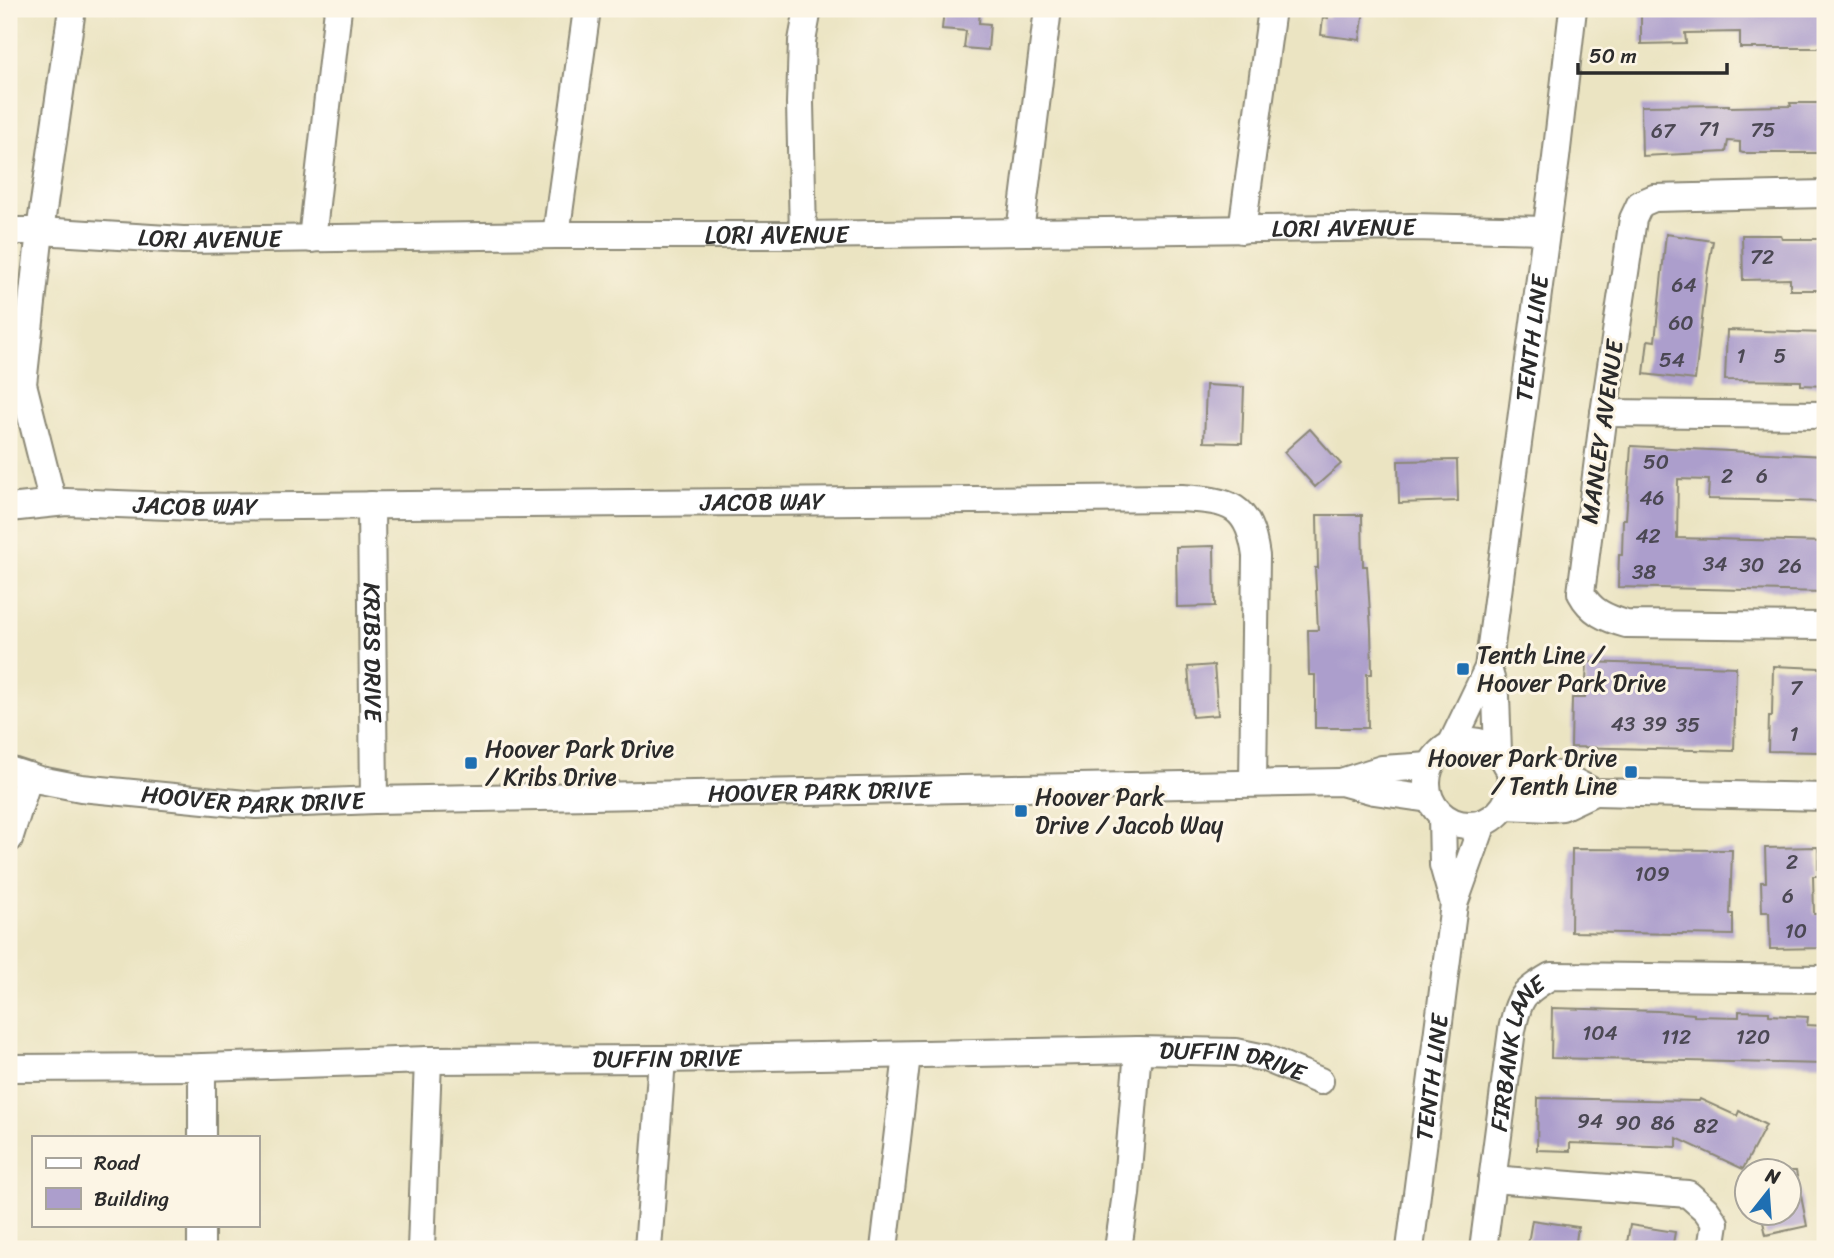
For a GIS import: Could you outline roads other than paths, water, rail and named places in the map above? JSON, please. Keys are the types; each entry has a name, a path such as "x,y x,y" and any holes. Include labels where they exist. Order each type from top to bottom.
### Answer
{"street":[{"path":"53,503 23,384 40,231 72,9"},
{"path":"312,239 338,9"},
{"path":"556,235 587,9"},
{"path":"803,235 800,103 802,41 808,9"},
{"path":"1020,232 1048,9"},
{"path":"1242,230 1272,9"},
{"name":"TENTH LINE","path":"1451,745 1488,668 1573,9"},
{"name":"MANLEY AVENUE","path":"1825,194 1654,198 1640,204 1633,219 1581,593 1587,605 1604,617 1626,624 1825,626"},
{"name":"LORI AVENUE","path":"9,231 183,240 1412,227 1545,230"},
{"path":"1604,414 1825,415"},
{"name":"JACOB WAY","path":"9,508 66,502 195,507 1182,498 1224,502 1249,523 1256,556 1253,783"},
{"name":"KRIBS DRIVE","path":"371,505 374,800"},
{"name":"TENTH LINE","path":"1488,668 1496,696 1502,758"},
{"path":"1463,741 1476,741 1488,745 1502,758 1511,778 1511,792 1505,806 1496,816 1483,824 1469,826 1454,823 1436,807 1426,787 1430,766 1442,750 1463,741"},
{"path":"1502,758 1565,778 1594,792 1825,797"},
{"name":"HOOVER PARK DRIVE","path":"1341,782 1382,769 1430,766"},
{"path":"9,839 19,773"},
{"name":"HOOVER PARK DRIVE","path":"19,773 81,788 256,805 374,800 1341,782 1436,807"},
{"path":"1505,806 1562,807 1594,792"},
{"name":"TENTH LINE","path":"1436,807 1443,865 1454,904"},
{"name":"TENTH LINE","path":"1410,1249 1454,904 1483,824"},
{"name":"FIRBANK LANE","path":"1483,1249 1512,1030 1517,1007 1527,990 1551,976 1825,979"},
{"path":"1118,1249 1126,1194 1138,1050"},
{"name":"DUFFIN DRIVE","path":"9,1068 1138,1050 1237,1052 1265,1058 1320,1081"},
{"path":"884,1249 907,1055"},
{"path":"648,1249 662,1059"},
{"path":"421,1249 428,1060"},
{"path":"202,1067 202,1136"},
{"path":"1492,1179 1688,1194 1706,1210 1714,1223 1711,1249"},
{"path":"201,1226 201,1249"}],"place":[{"name":"Tenth Line / Hoover Park Drive","path":"1463,669"},
{"name":"Hoover Park Drive / Kribs Drive","path":"471,763"},
{"name":"Hoover Park Drive / Tenth Line","path":"1631,772"},
{"name":"Hoover Park Drive / Jacob Way","path":"1021,811"}]}
